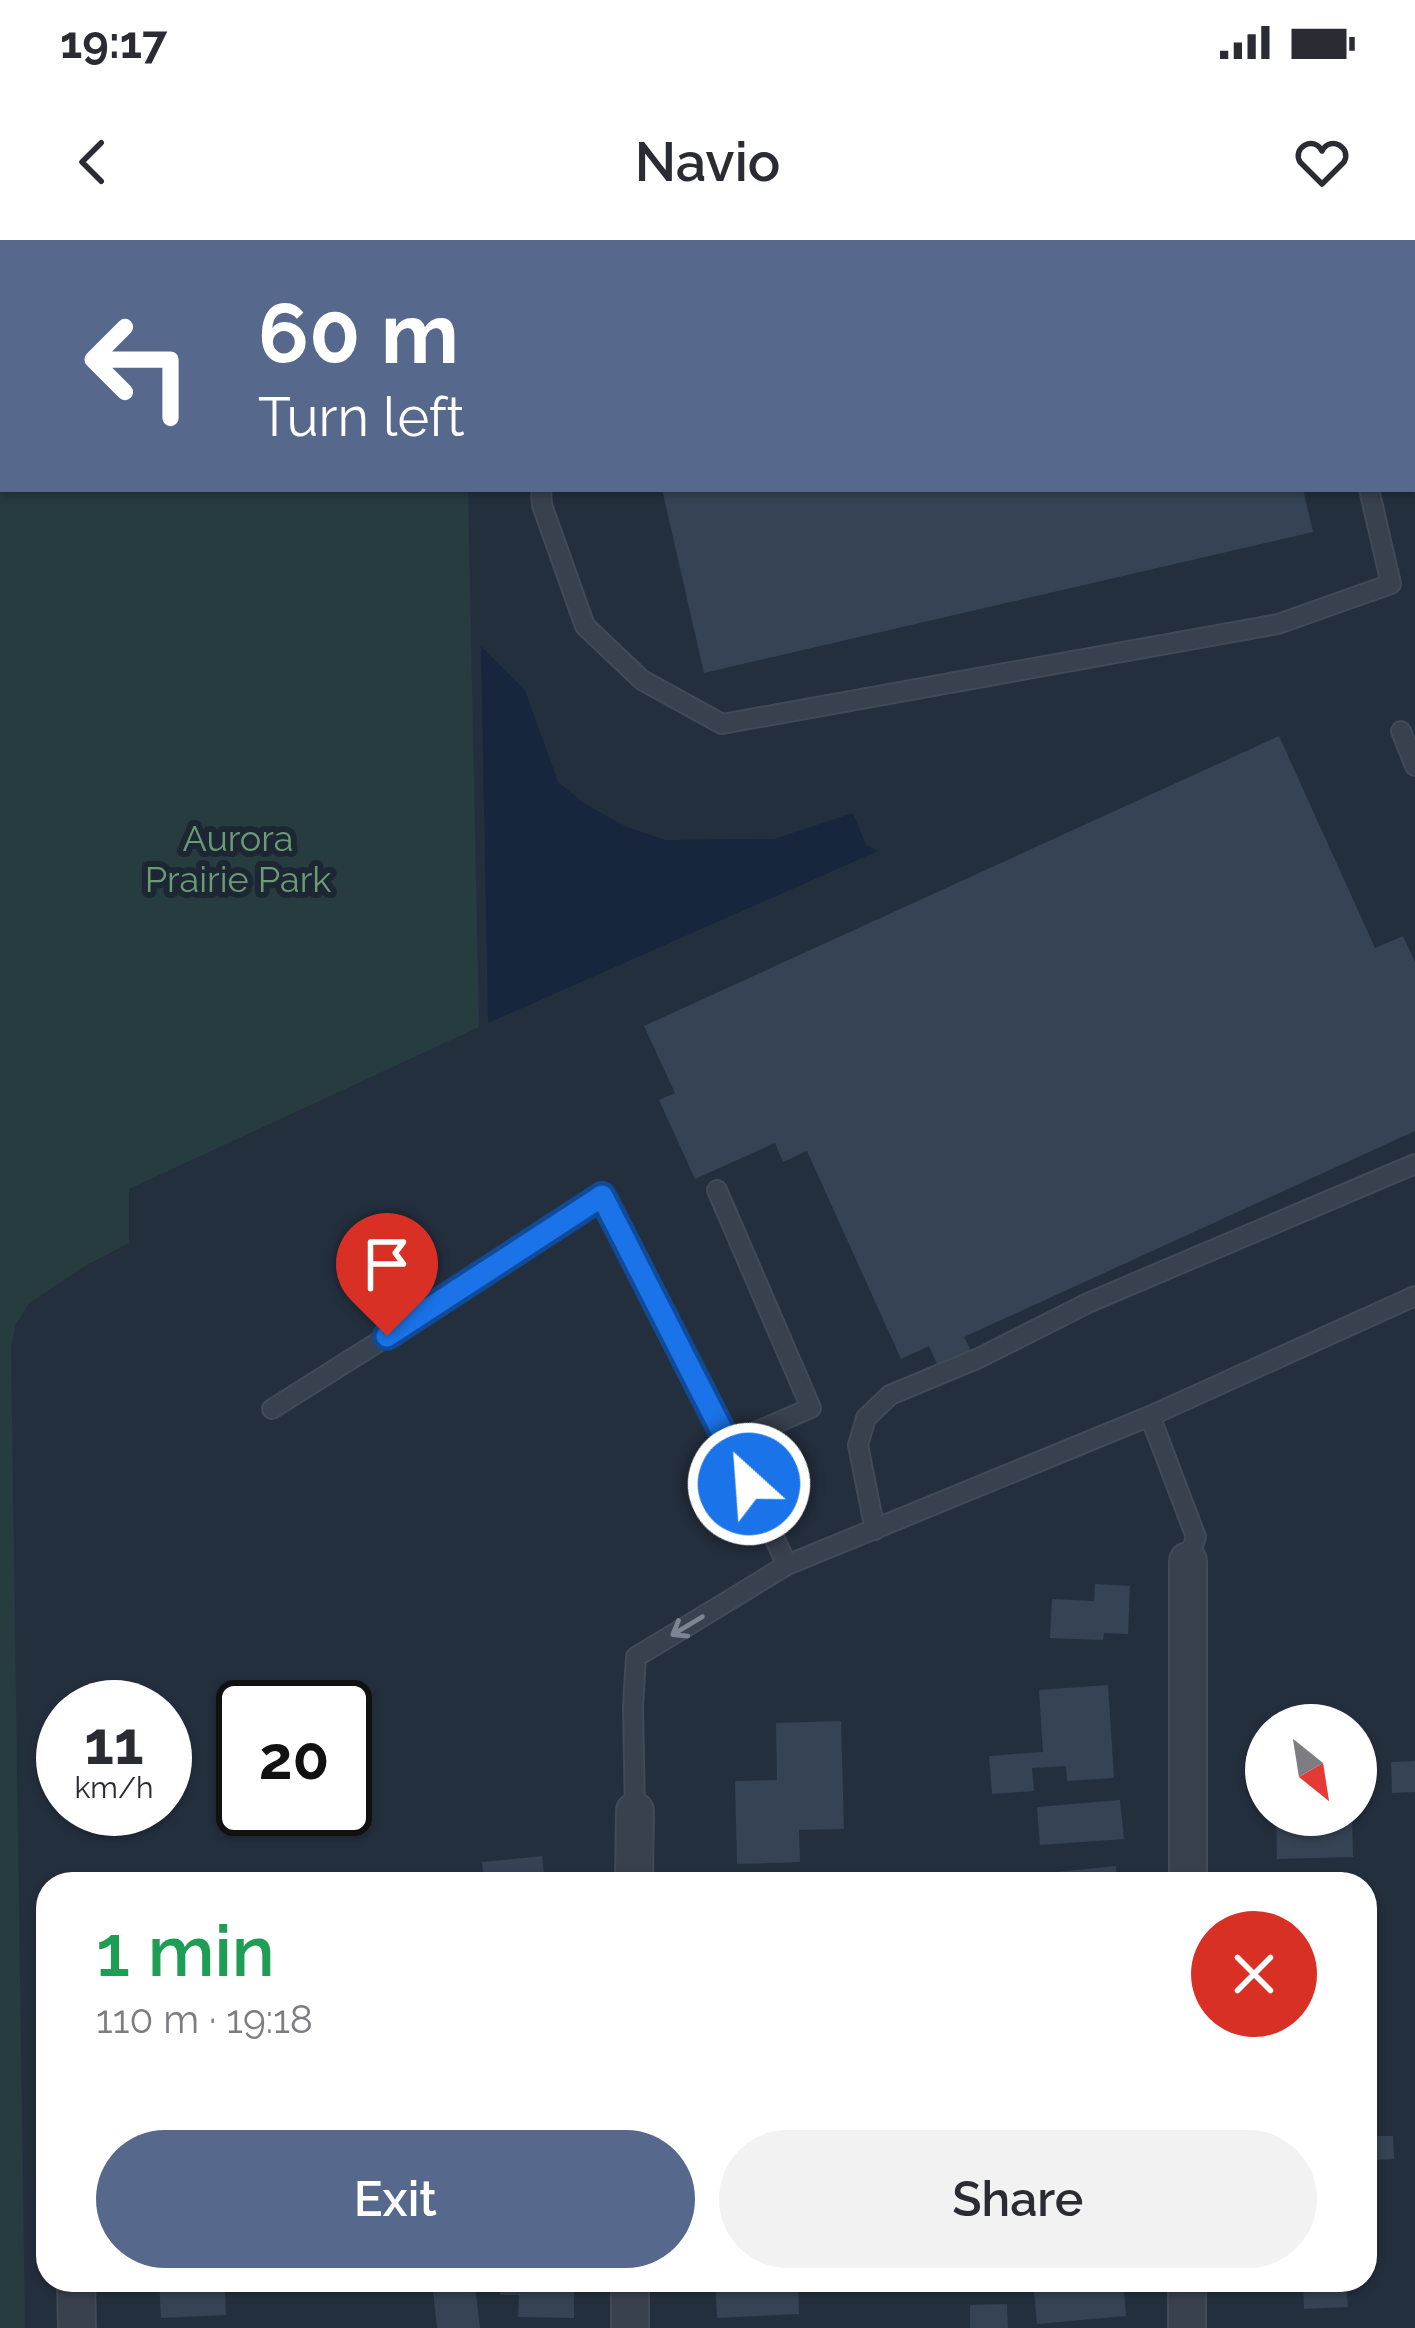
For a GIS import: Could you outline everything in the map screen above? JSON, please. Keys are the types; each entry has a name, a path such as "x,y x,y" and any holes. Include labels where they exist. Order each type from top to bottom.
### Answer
{"street":[{"path":"1188,1561 1188,1872"},
{"path":"634,1872 635,1811"},
{"path":"76,2292 77,2328"},
{"path":"630,2292 630,2328"},
{"path":"1186,2328 1187,2292"}],"lane":[{"path":"541,492 585,626 642,680 722,724 1278,625 1391,584 1370,492"},
{"path":"1402,731 1415,766"},
{"path":"874,1530 858,1445 866,1418 890,1395 979,1358 1090,1302 1415,1164"},
{"path":"717,1190 811,1408 730,1443"},
{"path":"272,1409 602,1196 730,1443 787,1565"},
{"path":"635,1811 636,1657 787,1565 1150,1416 1415,1296"},
{"path":"1150,1416 1196,1537 1188,1561"}],"green space":[{"name":"Aurora Prairie Park","path":"0,492 468,492 479,1027 129,1189 129,1243 29,1303 16,1324 11,1347 25,2328 0,2328"}],"water":[{"path":"481,646 525,690 558,782 585,804 627,827 665,840 774,839 853,813 866,845 878,851 488,1023"}],"building":[{"path":"663,492 1304,492 1313,532 704,673"},
{"path":"1279,736 1375,948 1403,936 1415,962 1415,1131 964,1337 971,1351 938,1366 929,1346 901,1359 807,1151 783,1162 775,1143 695,1179 659,1100 675,1093 644,1026"},
{"path":"1095,1584 1130,1586 1128,1634 1104,1633 1103,1640 1050,1638 1052,1599 1094,1601"},
{"path":"1108,1685 1114,1778 1067,1781 1066,1766 1032,1768 1034,1791 992,1794 989,1756 1043,1752 1039,1690"},
{"path":"841,1721 844,1829 799,1830 800,1862 737,1864 735,1781 777,1780 776,1723"},
{"path":"1415,1761 1415,1792 1392,1793 1391,1762"},
{"path":"1120,1800 1124,1839 1040,1845 1037,1807"},
{"path":"1276,1836 1352,1836 1353,1857 1277,1859"},
{"path":"542,1856 544,1872 483,1872 482,1862"},
{"path":"1116,1866 1116,1872 1058,1872"},
{"path":"1377,2136 1393,2136 1394,2159 1377,2160"},
{"path":"160,2292 225,2292 226,2315 161,2318"},
{"path":"433,2292 476,2292 480,2328 437,2328"},
{"path":"574,2292 574,2318 518,2317 519,2295 500,2295"},
{"path":"716,2292 798,2292 799,2314 717,2318"},
{"path":"1034,2292 1124,2292 1126,2316 1037,2324"},
{"path":"1303,2292 1347,2292 1348,2307 1304,2309"},
{"path":"1007,2304 1008,2328 970,2328 970,2305"}],"route":[{"path":"387,1336 602,1196 749,1484"}]}
